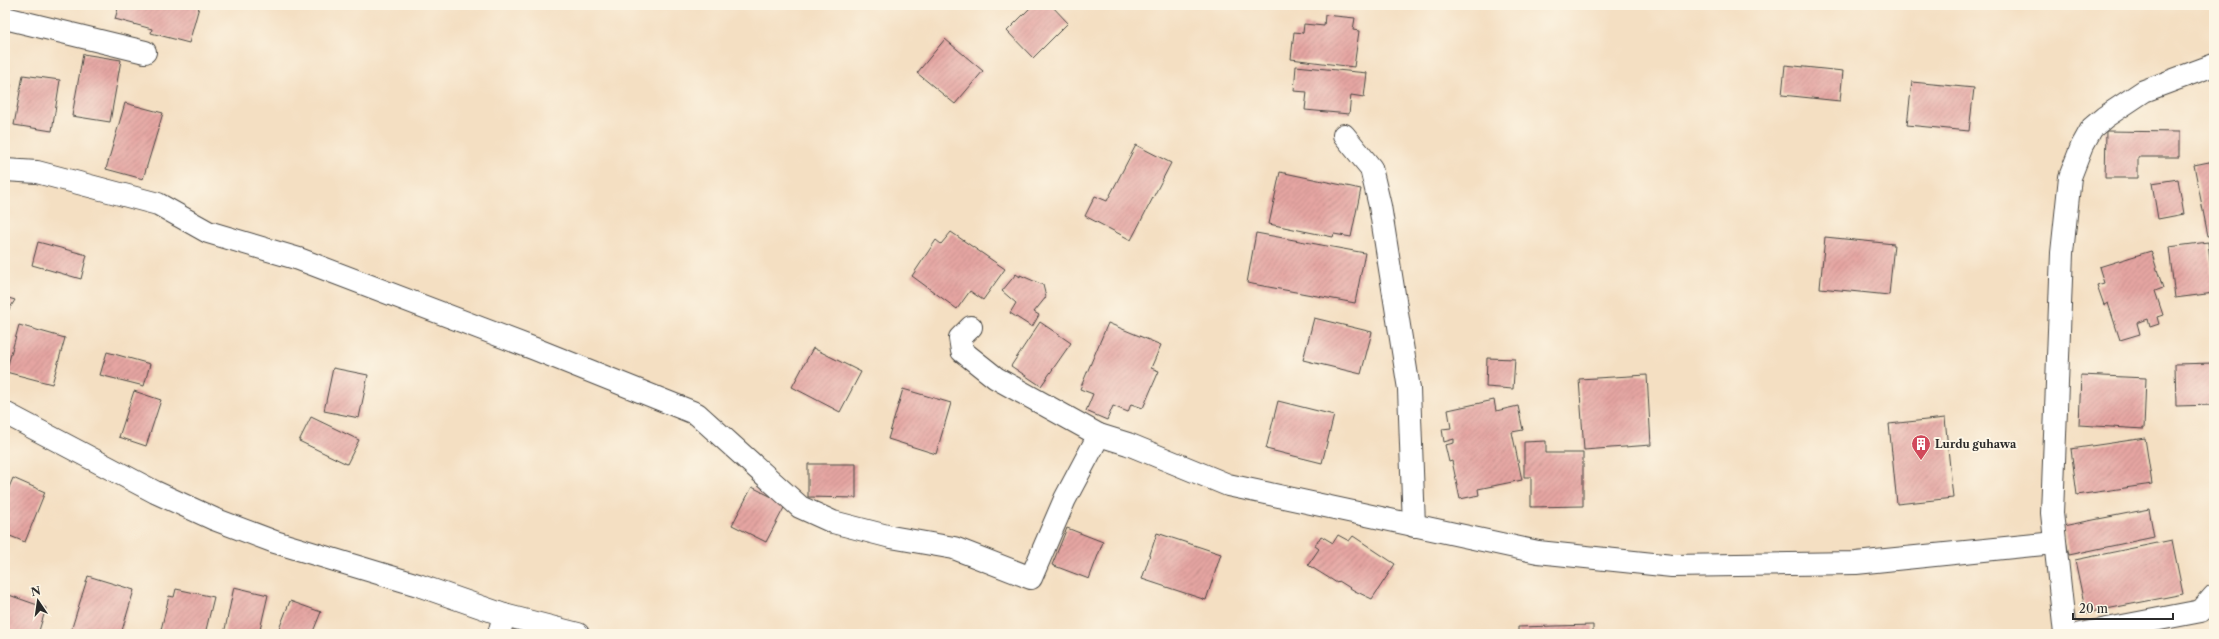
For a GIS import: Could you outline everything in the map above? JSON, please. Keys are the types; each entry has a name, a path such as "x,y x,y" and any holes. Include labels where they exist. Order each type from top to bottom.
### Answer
{"street":[{"path":"5,18 144,52"},
{"path":"2065,634 2054,543 2052,513 2062,253 2070,177 2082,146 2092,128 2105,117 2144,91 2214,65"},
{"path":"1344,135 1371,168 1380,206 1409,397 1414,526"},
{"path":"5,170 37,172 158,204 208,232 299,259 535,349 697,414 800,507 840,524 891,537 954,548 1031,578 1065,499 1099,435"},
{"path":"971,327 960,338 962,352 996,378 1099,435 1128,444 1228,485 1538,552 1672,566 1856,563 2054,543"},
{"path":"5,413 155,492 214,519 275,542 418,585 502,625 578,634"},
{"path":"2081,634 2201,611 2214,596"}],"building":[{"path":"119,5 193,5 199,7 189,43 151,33 152,29 115,19"},
{"path":"1033,5 1051,5 1068,23 1033,58 1007,31"},
{"path":"1325,15 1355,18 1353,30 1359,31 1354,67 1291,59 1294,32 1303,33 1304,24 1324,26"},
{"path":"945,39 983,71 955,104 917,73"},
{"path":"83,54 121,60 110,122 72,116"},
{"path":"1785,65 1843,71 1840,101 1782,95"},
{"path":"1296,66 1367,73 1364,97 1351,95 1349,114 1305,110 1307,92 1294,91"},
{"path":"23,75 60,80 52,131 14,125"},
{"path":"1912,82 1974,88 1969,131 1907,125"},
{"path":"5,84 11,85 6,106 5,106"},
{"path":"125,103 163,113 143,179 106,169"},
{"path":"2106,131 2179,132 2179,157 2138,157 2138,178 2105,178"},
{"path":"1136,145 1171,163 1131,240 1085,216 1095,196 1107,201"},
{"path":"2214,161 2214,235 2208,236 2194,165"},
{"path":"1280,172 1361,189 1351,237 1334,234 1333,237 1269,224"},
{"path":"2178,179 2184,214 2158,219 2152,183"},
{"path":"951,232 1005,269 983,300 970,291 957,309 912,276 936,240 941,244"},
{"path":"1256,233 1365,253 1355,303 1247,283"},
{"path":"1825,237 1894,244 1889,295 1820,288"},
{"path":"38,242 87,255 81,279 32,265"},
{"path":"2208,242 2214,293 2175,298 2169,247"},
{"path":"2151,251 2163,288 2155,291 2163,315 2157,317 2159,324 2150,327 2148,319 2137,323 2140,334 2120,340 2108,303 2104,305 2097,285 2104,283 2099,267"},
{"path":"1016,274 1020,277 1020,275 1043,285 1046,297 1034,312 1039,315 1032,327 1010,313 1016,303 1002,291"},
{"path":"5,297 15,300 5,316"},
{"path":"1314,318 1372,332 1361,374 1303,360"},
{"path":"1040,322 1071,343 1041,386 1011,366"},
{"path":"1108,323 1161,345 1151,368 1159,371 1143,408 1131,404 1128,412 1113,406 1107,420 1086,411 1093,394 1080,389"},
{"path":"19,325 65,338 52,384 6,372"},
{"path":"813,348 861,372 840,412 792,387"},
{"path":"107,352 150,364 144,386 100,375"},
{"path":"1487,358 1515,359 1513,389 1486,387"},
{"path":"2214,363 2214,405 2176,406 2175,364"},
{"path":"333,368 368,375 359,418 324,411"},
{"path":"1647,375 1651,445 1584,450 1579,379"},
{"path":"2081,375 2146,378 2144,429 2079,425"},
{"path":"903,389 951,403 936,454 888,439"},
{"path":"134,391 161,400 146,446 119,437"},
{"path":"1494,400 1496,411 1518,406 1523,430 1512,432 1522,480 1478,489 1479,495 1460,499 1452,461 1449,462 1445,445 1454,443 1454,439 1444,442 1442,429 1451,428 1448,410"},
{"path":"1278,401 1334,415 1322,463 1266,449"},
{"path":"311,417 359,440 347,464 299,441"},
{"name":"Lurdu guhawa","path":"1945,418 1953,498 1897,504 1889,424"},
{"path":"2145,438 2152,484 2077,495 2071,449"},
{"path":"1546,441 1546,453 1583,453 1583,506 1531,507 1531,477 1524,477 1524,442"},
{"path":"808,464 856,464 856,498 808,497"},
{"path":"13,478 45,492 25,542 5,534 5,497"},
{"path":"752,487 786,504 766,542 732,525"},
{"path":"2149,509 2154,537 2069,555 2063,526"},
{"path":"1067,528 1103,542 1089,579 1052,565"},
{"path":"1157,533 1221,554 1206,600 1142,579"},
{"path":"1338,535 1349,541 1353,536 1395,564 1372,599 1339,581 1337,583 1308,565 1319,549 1315,546 1321,536 1333,543"},
{"path":"2172,540 2183,594 2086,613 2075,560"},
{"path":"88,576 134,590 121,634 70,634"},
{"path":"234,587 268,595 259,634 224,634"},
{"path":"176,589 214,597 205,634 160,634 169,596 174,597"},
{"path":"9,595 46,608 38,634 5,634 5,607"},
{"path":"290,601 321,612 312,634 277,634"},
{"path":"1593,625 1593,634 1518,634 1518,627"}],"place":[{"name":"Lurdu guhawa","path":"1921,461"}]}
